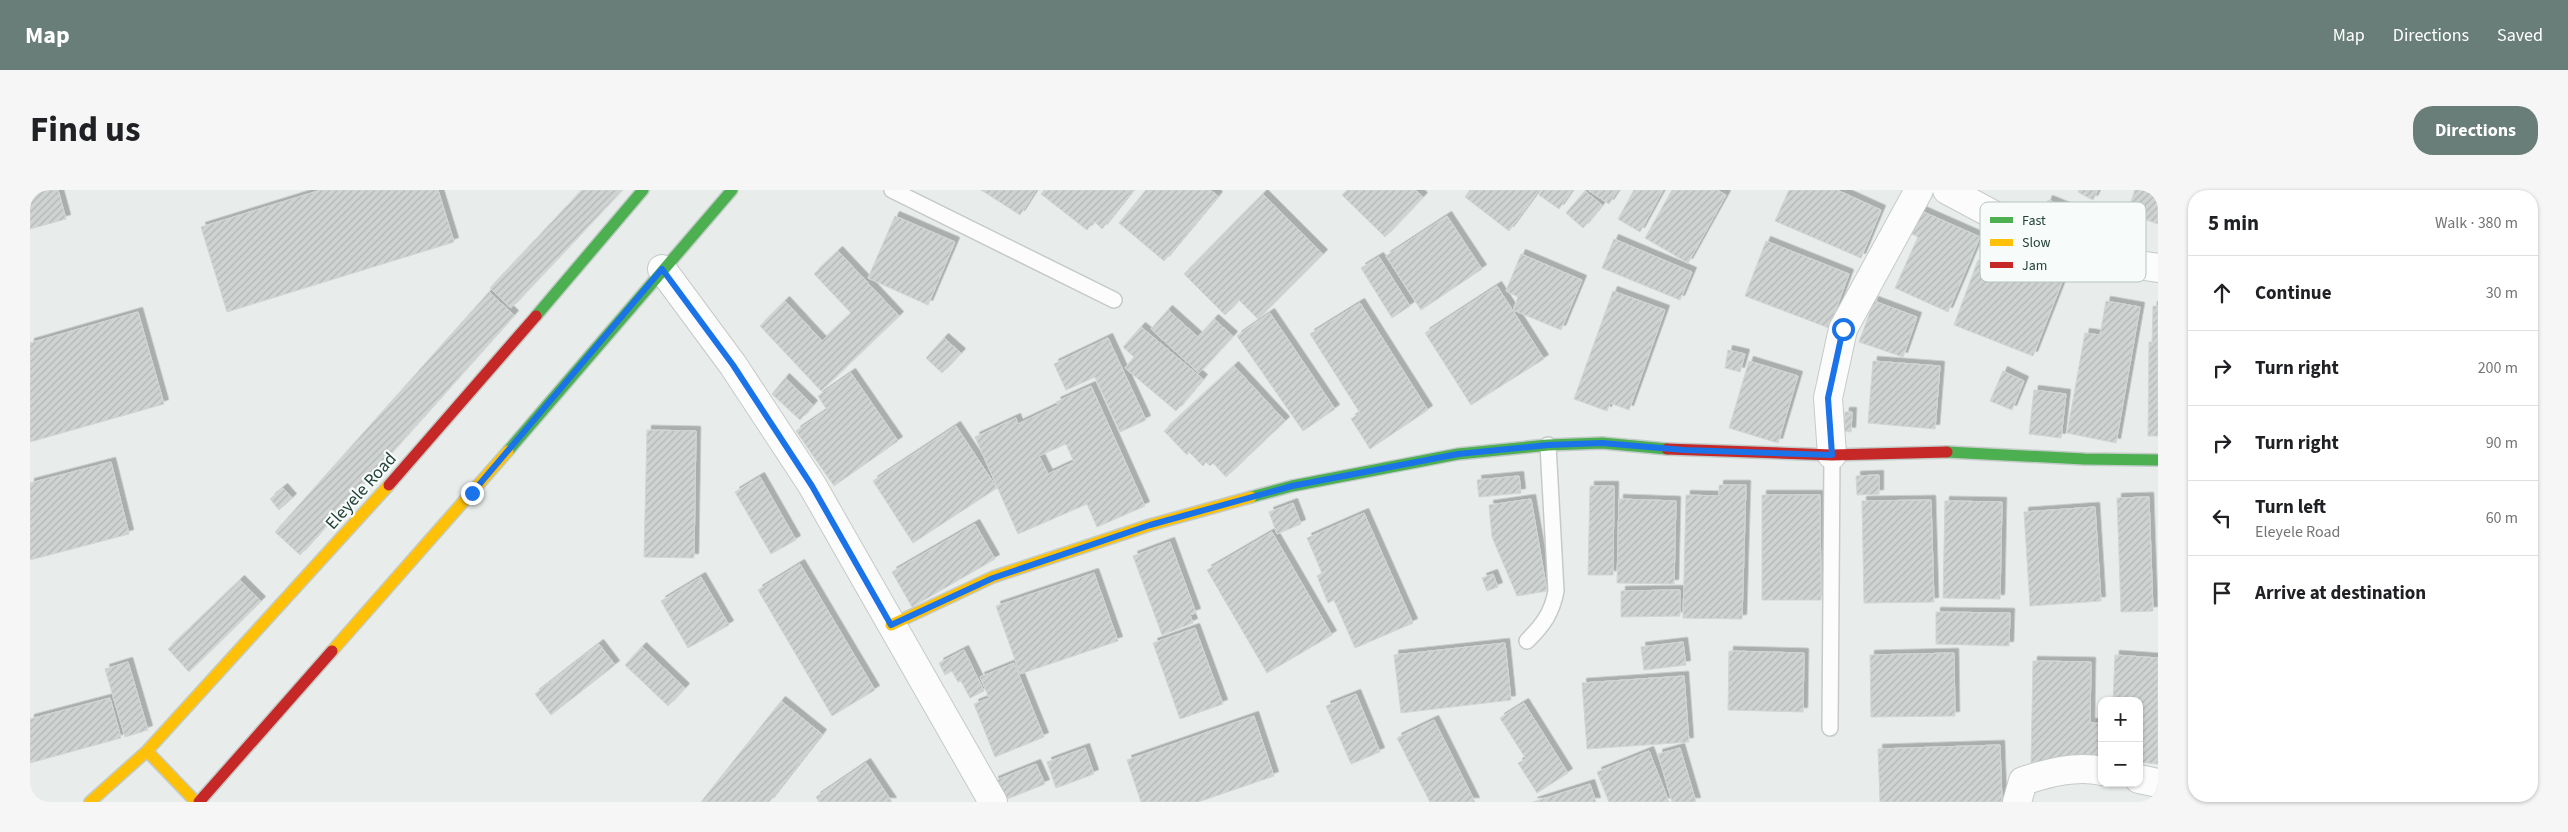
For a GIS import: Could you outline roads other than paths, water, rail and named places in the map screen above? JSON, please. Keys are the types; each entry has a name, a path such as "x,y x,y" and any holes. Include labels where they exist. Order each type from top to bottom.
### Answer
{"main road":[{"name":"Eleyele Road","path":"90,802 147,751 422,450 643,190"},
{"path":"147,751 198,802 472,493 662,269 732,190"},
{"path":"891,625 993,578 1150,525 1292,486 1458,454 1548,445 1602,443 1684,450 1832,455 1936,451 2084,459 2158,460"}],"street":[{"path":"1832,455 1828,398 1843,329 1919,190"},
{"path":"1947,190 1980,208"},
{"path":"662,269 733,365 812,486 992,802"},
{"path":"2017,802 2023,781 2050,772 2092,768 2098,770"},
{"path":"2143,780 2158,783"}],"lane":[{"path":"892,190 1114,300"},
{"path":"1527,640 1548,618 1556,591 1548,445"},
{"path":"1830,728 1832,455"}]}
